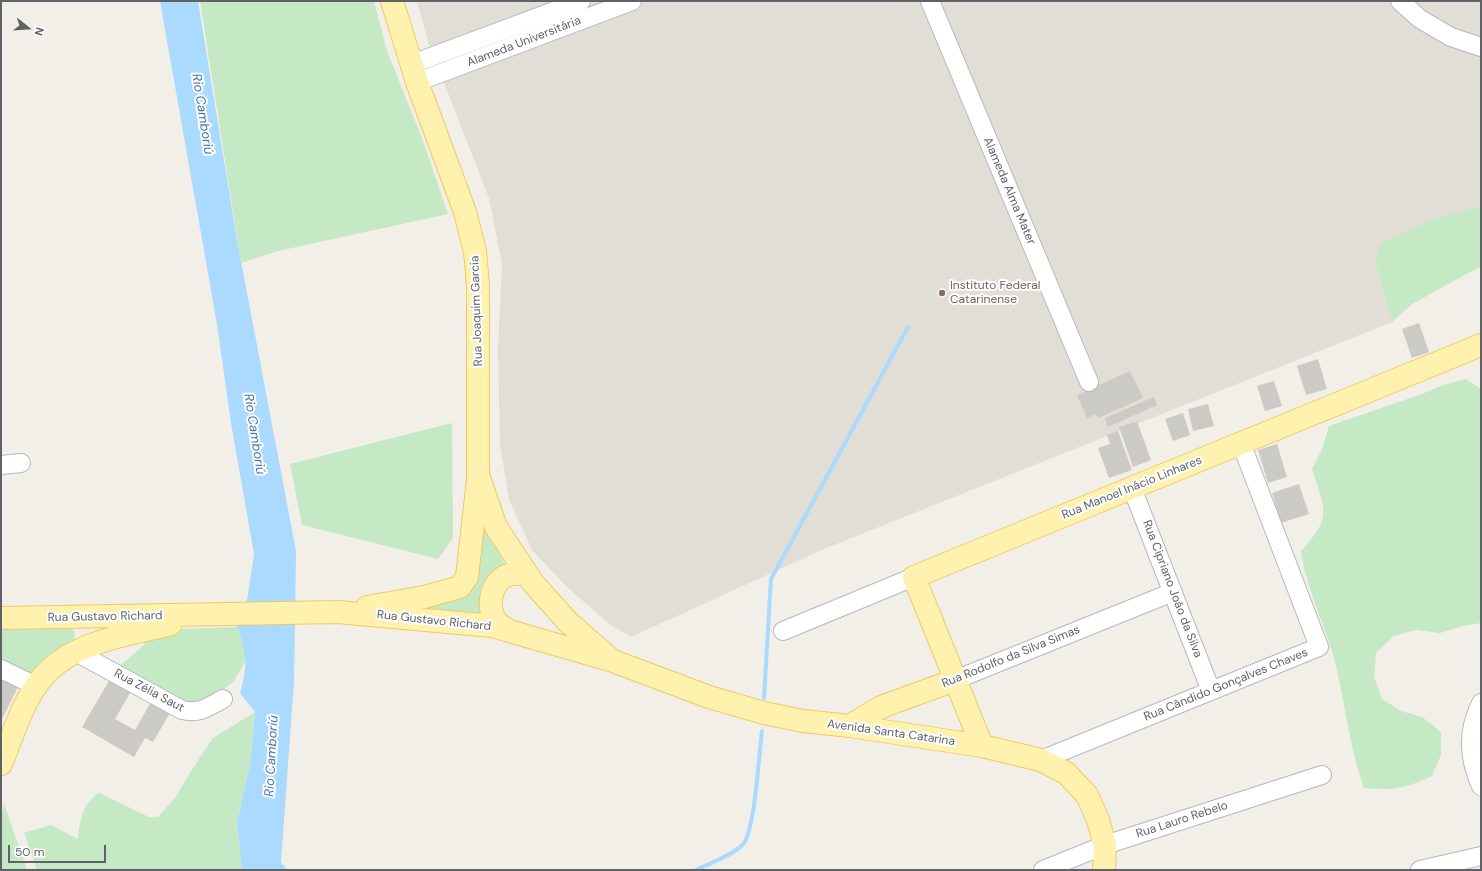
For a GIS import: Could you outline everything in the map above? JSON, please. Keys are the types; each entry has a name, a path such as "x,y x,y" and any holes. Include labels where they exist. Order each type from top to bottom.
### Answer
{"main road":[{"name":"Rua Joaquim Garcia","path":"392,1 414,73 465,212 475,251 479,299 478,475 496,527 527,574"},
{"name":"Rua Manoel Inácio Linhares","path":"914,577 1481,345"},
{"name":"Rua Gustavo Richard","path":"328,612 424,597 460,587 464,584 467,577 478,475"},
{"path":"506,629 496,621 491,604 491,596 501,579 509,574 527,574"},
{"name":"Avenida Santa Catarina","path":"527,574 532,583 568,622 613,661"},
{"path":"914,577 982,746"},
{"name":"Rua Gustavo Richard","path":"1,618 328,612 476,624 506,629"},
{"name":"Rua Gustavo Richard","path":"1,764 28,700 46,673 59,661 80,650 118,638 217,615"},
{"name":"Avenida Santa Catarina","path":"506,629 613,661 709,697 764,713 803,721 850,726 982,746 1041,760 1066,774 1087,795 1098,820 1105,845 1104,870"},
{"name":"Rua Rodolfo da Silva Simas","path":"850,726 881,707 955,680"}],"street":[{"name":"Alameda Universitária","path":"414,73 581,1"},
{"name":"Alameda Universitária","path":"414,73 632,1"},
{"name":"Alameda Alma Mater","path":"930,1 1089,382"},
{"path":"1400,1 1420,19 1451,37 1481,47"},
{"name":"Rua Cândido Gonçalves Chaves","path":"1041,760 1319,647 1241,443"},
{"path":"1,465 21,464"},
{"name":"Rua Cipriano João da Silva","path":"1132,488 1211,691"},
{"name":"Rua Manoel Inácio Linhares","path":"783,631 914,577"},
{"name":"Rua Rodolfo da Silva Simas","path":"955,680 1173,592"},
{"name":"Rua Zélia Saut","path":"80,650 182,710 193,712 204,709 224,699"},
{"path":"1,669 36,686"},
{"path":"1481,703 1474,717 1470,748 1476,774 1481,786"},
{"name":"Rua Lauro Rebelo","path":"1043,870 1105,845 1322,775"},
{"path":"1420,870 1481,856"}],"shaded area":[{"name":"Instituto Federal Catarinense","path":"417,1 1481,1 1481,206 1375,262 1392,322 824,549 631,637 609,624 566,586 532,550 509,500 500,444 498,349 502,264 489,198 428,42"}],"green space":[{"path":"200,1 374,1 387,51 422,138 448,214 278,251 241,263"},
{"path":"1481,206 1481,266 1412,304 1392,322 1375,262 1381,243 1434,219"},
{"path":"1466,379 1481,389 1481,623 1463,626 1440,633 1416,630 1394,636 1376,653 1374,677 1382,699 1401,711 1422,717 1441,732 1441,755 1432,776 1423,780 1399,788 1364,788 1351,740 1334,658 1303,565 1301,551 1318,530 1322,521 1323,513 1323,504 1312,469 1322,449 1329,426 1422,394 1443,385"},
{"path":"452,423 453,538 438,559 302,525 290,464"},
{"path":"477,509 505,565 483,616 400,606 450,600"},
{"path":"1,624 69,625 73,629 75,635 72,642 35,672 30,673 1,660"},
{"path":"237,627 245,647 245,662 233,682 200,708 188,708 118,667 141,648 153,630"},
{"path":"255,712 250,765 237,822 242,870 37,870 24,833 51,825 78,839 81,819 85,807 93,797 99,793 149,817 158,817 175,798 213,738"},
{"path":"4,804 27,870 1,870 1,816"}],"water":[{"name":"Rio Camboriú","path":"160,1 198,1 237,240 296,551 294,682 281,862 287,870 242,870 237,822 250,765 255,712 240,693 243,684 245,660 243,644 237,627 247,600 254,554 231,423 217,324"}],"building":[{"path":"1419,323 1429,352 1412,358 1402,329"},
{"path":"1318,359 1327,389 1306,395 1297,366"},
{"path":"1130,371 1143,398 1098,418 1096,414 1087,418 1077,395"},
{"path":"1274,381 1282,406 1265,411 1257,386"},
{"path":"1154,397 1157,405 1108,427 1105,418"},
{"path":"1208,404 1214,426 1193,431 1188,409"},
{"path":"1183,413 1190,435 1173,441 1165,419"},
{"path":"1137,421 1151,460 1133,467 1119,427"},
{"path":"1118,431 1132,470 1109,478 1098,448 1110,444 1107,435"},
{"path":"1277,444 1287,477 1268,483 1258,450"},
{"path":"1299,484 1309,514 1281,523 1272,493"},
{"path":"1,679 18,687 2,719 1,719"},
{"path":"110,679 131,691 115,719 135,730 151,702 170,713 153,742 145,738 134,757 82,727"}],"waterway":[{"path":"764,698 771,579 908,327"},
{"path":"696,870 735,851 744,843 748,835 754,807 762,731"}],"place":[{"name":"Instituto Federal Catarinense","path":"942,293"}]}
